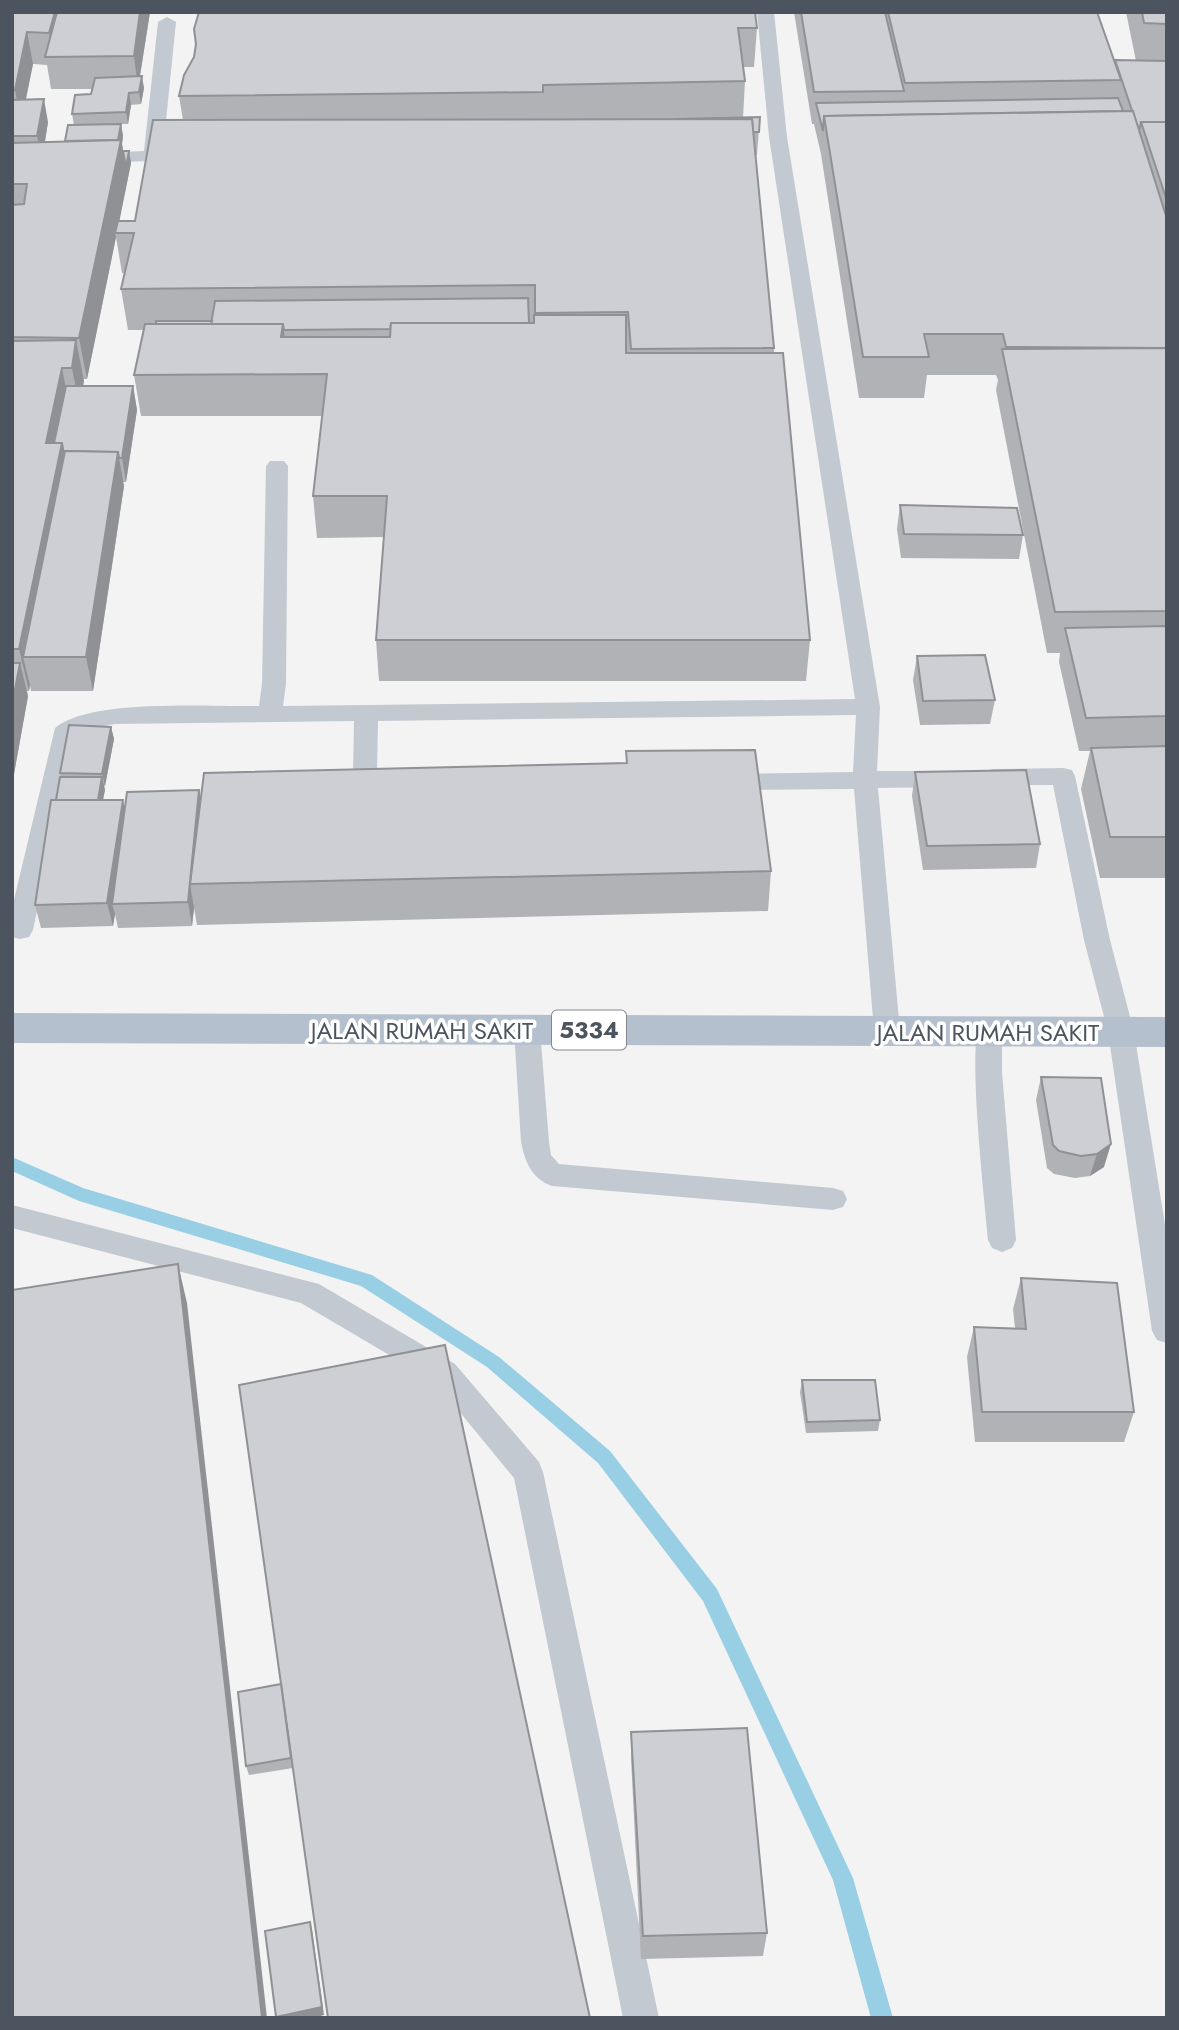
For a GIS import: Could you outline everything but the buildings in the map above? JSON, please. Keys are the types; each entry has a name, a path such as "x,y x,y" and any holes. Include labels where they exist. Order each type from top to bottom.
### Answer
{"main road":[{"name":"JALAN RUMAH SAKIT","path":"12,1028 1167,1032"}],"lane":[{"path":"765,12 771,137 868,707 865,781 887,1031"},
{"path":"153,156 167,22"},
{"path":"77,160 195,154"},
{"path":"270,715 274,684 277,466"},
{"path":"20,930 63,734 71,726 92,719 115,716 868,707"},
{"path":"366,714 365,772 374,781 407,784"},
{"path":"699,782 1076,776 1097,940 1121,1032 1167,1331"},
{"path":"527,1030 534,1142 538,1158 552,1175 833,1199"},
{"path":"989,1031 989,1072 1002,1240"},
{"path":"12,1216 309,1293 446,1373 528,1472 641,2018"}],"waterway":[{"path":"12,1164 79,1194 366,1280 493,1362 604,1457 710,1595 843,1878 882,2018"}]}
